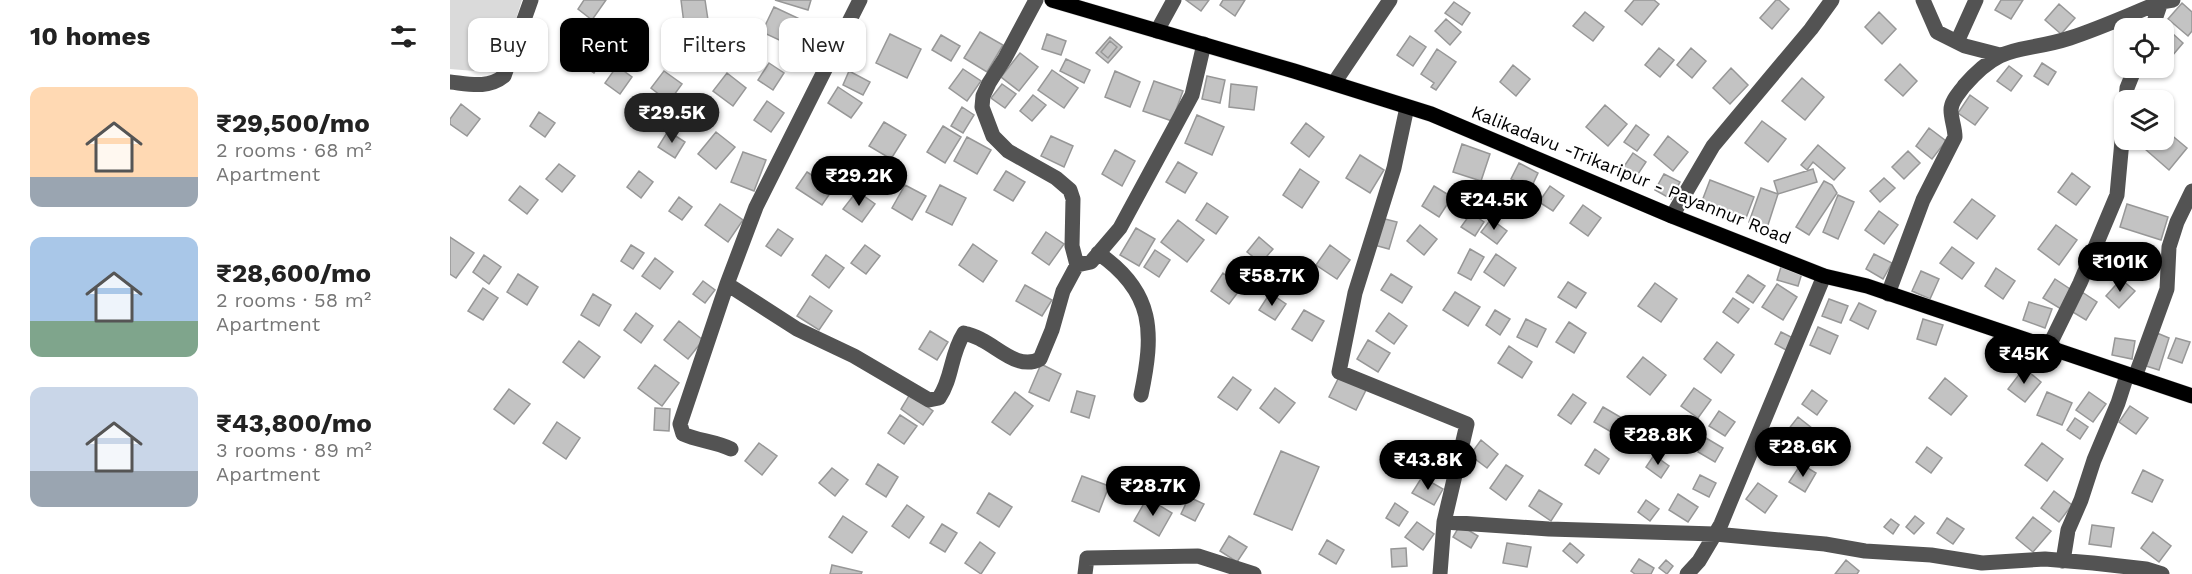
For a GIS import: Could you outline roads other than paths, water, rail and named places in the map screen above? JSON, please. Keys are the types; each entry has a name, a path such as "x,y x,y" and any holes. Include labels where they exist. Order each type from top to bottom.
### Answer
{"main road":[{"name":"Kalikadavu -Trikaripur - Payannur Road","path":"1052,0 1431,114 1672,216 1824,276 1888,294 2192,396"}],"street":[{"path":"450,82 494,84 504,76 531,0"},
{"path":"730,449 683,434 680,424 727,284 756,207 860,0"},
{"path":"727,284 796,329 854,356 929,400 939,398 946,387 956,346 964,333 983,340 1020,362 1034,362 1040,359 1063,291 1077,265 1072,246 1073,199 1070,190 1056,178 1008,150 993,136 982,107 983,96 989,83 1036,0"},
{"path":"1157,31 1174,0"},
{"path":"1334,83 1390,0"},
{"path":"1672,216 1713,146 1811,29 1832,0"},
{"path":"1923,0 1937,32 1957,42 2000,55"},
{"path":"1957,42 1976,0"},
{"path":"2158,18 2167,1"},
{"path":"1888,294 1923,200 1955,137 1951,110 1955,98 1985,64 2017,49 2069,39 2167,1"},
{"path":"1077,265 1091,262 1120,228 1192,95 1204,44"},
{"path":"1407,107 1394,168 1355,293 1339,372 1467,424 1444,522 1440,574"},
{"path":"2048,348 2080,284 2117,195 2121,150"},
{"path":"2063,561 2068,530 2094,460 2167,289 2169,248 2177,222 2192,191"},
{"path":"1098,253 1117,266 1132,283 1149,322 1148,361 1141,395"},
{"path":"1687,574 1699,561 1721,524 1824,276"},
{"path":"1444,522 1549,529 1715,534 1825,544 1865,551 1931,555 1982,563 2045,559 2146,569 2162,574"},
{"path":"1085,574 1087,558 1198,556 1254,574"}]}
